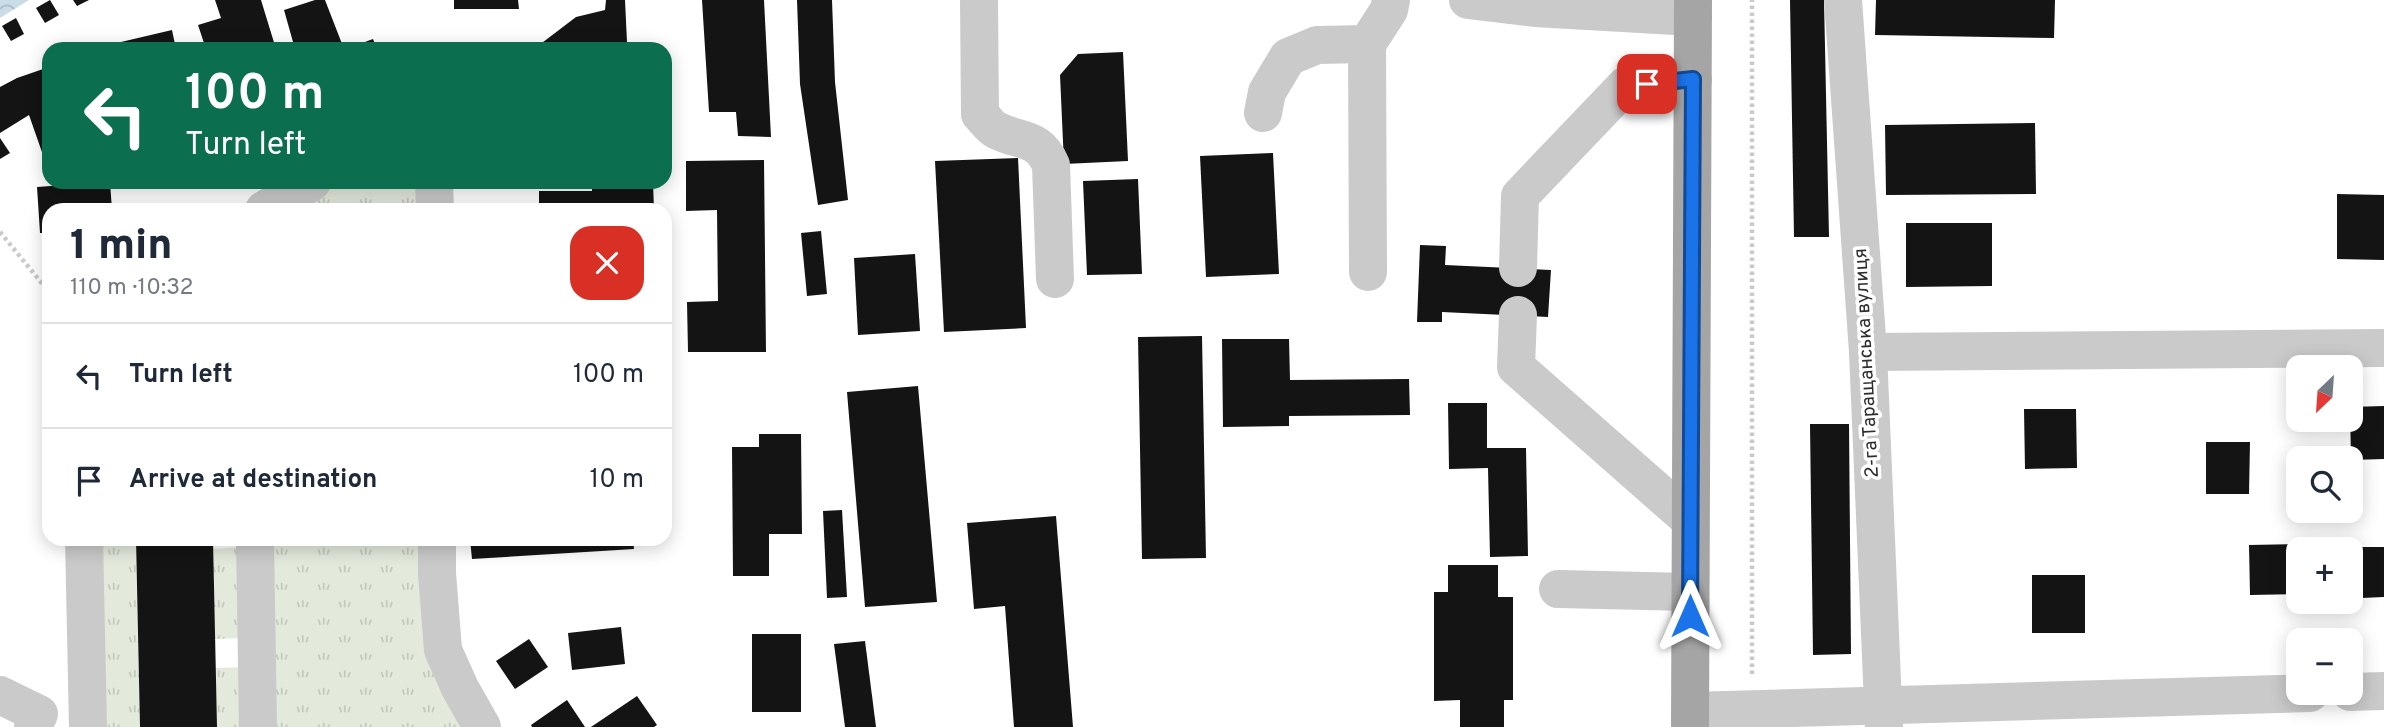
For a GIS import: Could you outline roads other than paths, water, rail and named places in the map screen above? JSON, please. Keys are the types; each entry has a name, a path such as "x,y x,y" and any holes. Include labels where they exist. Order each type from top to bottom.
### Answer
{"main road":[{"path":"1690,719 1693,8"}],"street":[{"path":"979,0 980,114 995,130 1027,139 1045,151 1051,165 1055,279"},
{"path":"1368,272 1367,44 1389,10 1391,0"},
{"path":"1468,0 1535,8 1693,8"},
{"name":"2-га Таращанська вулиця","path":"1843,0 1868,352 1883,716"},
{"path":"1264,113 1267,92 1287,57 1317,45 1367,44"},
{"path":"1518,268 1520,196 1625,86 1693,79"},
{"path":"276,203 300,189"},
{"path":"1518,316 1516,367 1690,520"},
{"path":"1868,352 2384,348"},
{"path":"84,546 89,727"},
{"path":"255,546 258,727"},
{"path":"437,546 443,650 482,727"},
{"path":"1558,589 1690,592"},
{"path":"2363,692 2384,691"},
{"path":"1690,719 1752,709 1883,716 2286,694"},
{"path":"0,695 39,715 33,727"}],"water":[{"path":"0,0 29,0 0,18"}]}
